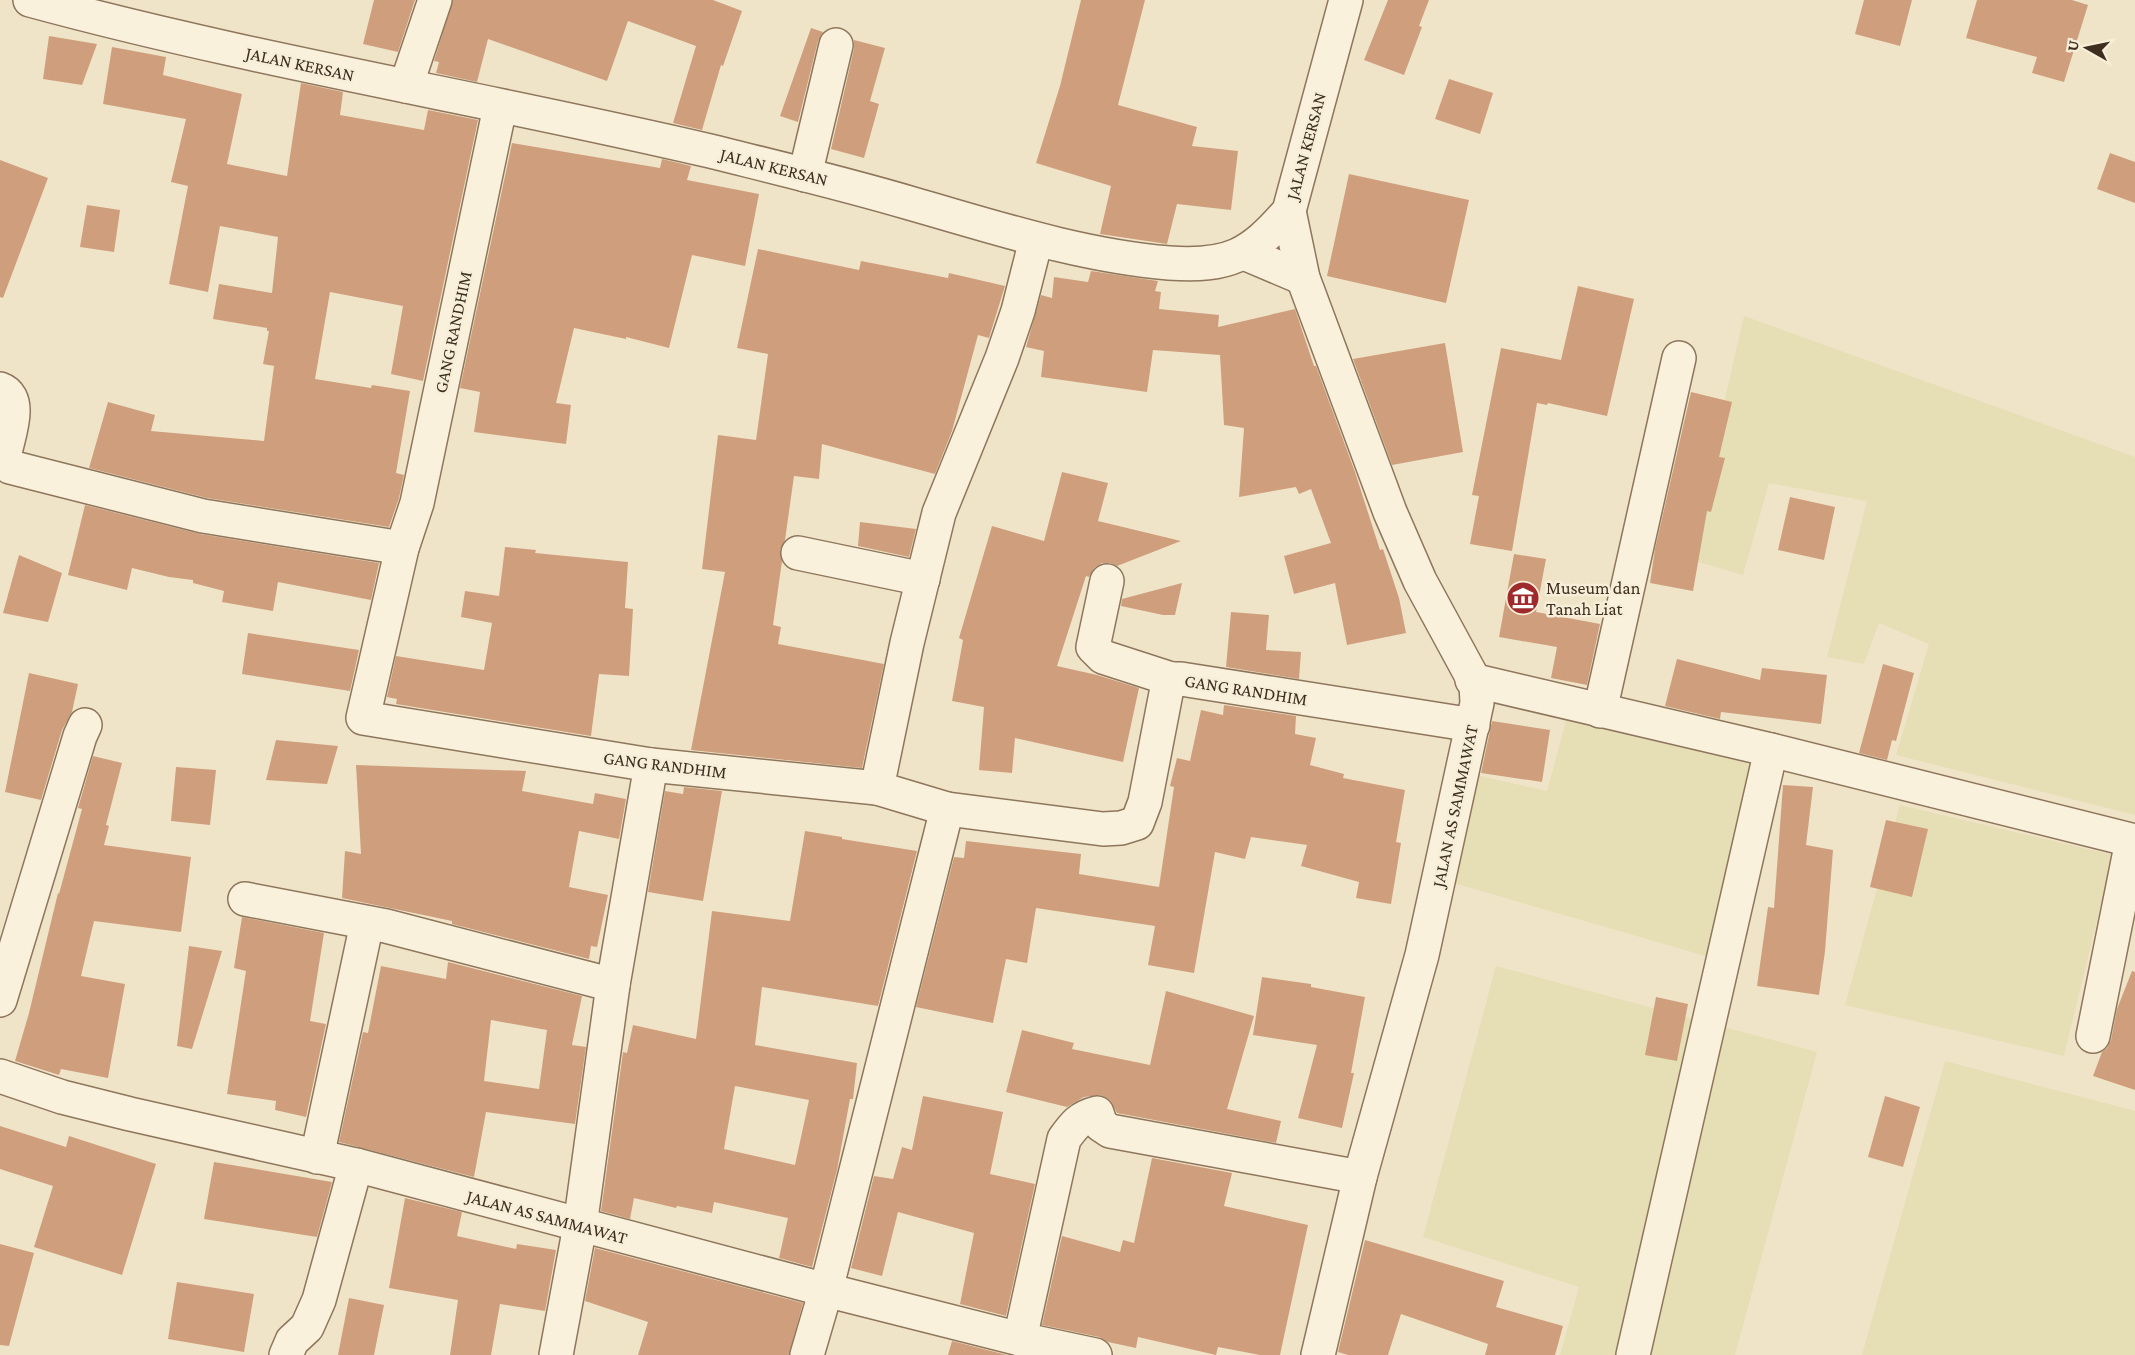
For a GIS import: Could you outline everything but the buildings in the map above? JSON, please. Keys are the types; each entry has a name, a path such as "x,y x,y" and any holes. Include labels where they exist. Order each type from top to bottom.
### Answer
{"street":[{"name":"JALAN KERSAN","path":"30,0 255,55 708,151 855,187 1036,240 1110,255 1171,263 1220,262 1244,253 1266,237 1288,211 1346,0"},
{"path":"406,86 435,0"},
{"path":"805,175 836,45"},
{"name":"GANG RANDHIM","path":"500,107 417,503 402,548 363,718 651,765 877,788 947,808 1103,829 1121,828 1137,823 1145,802 1167,688 1171,679 1473,725"},
{"name":"JALAN AS SAMMAWAT","path":"1288,211 1303,278 1390,512 1420,581 1476,684 1477,703 1422,955 1360,1177 1318,1355"},
{"path":"877,788 907,643 939,513 1002,358 1018,311 1036,240"},
{"path":"1244,253 1303,278"},
{"path":"1600,711 1679,358"},
{"path":"0,389 5,390 15,408 4,458 10,467 203,516 402,548"},
{"path":"798,554 923,579"},
{"path":"1107,581 1093,647 1103,657 1171,679"},
{"path":"1472,680 1771,750 2134,841 2093,1036"},
{"path":"0,1000 85,725"},
{"path":"1632,1355 1771,750"},
{"path":"556,1355 580,1226 614,985 651,765"},
{"path":"807,1355 826,1290 947,808"},
{"path":"245,899 367,923 614,985"},
{"path":"317,1156 367,923"},
{"name":"JALAN AS SAMMAWAT","path":"0,1076 62,1097 356,1165 826,1290 1020,1339 1095,1355"},
{"path":"1020,1339 1064,1139 1084,1116 1097,1113 1101,1125 1110,1131 1360,1177"},
{"path":"286,1355 292,1341 307,1327 319,1300 356,1165"}],"shaded area":[{"path":"1744,316 2135,457 2135,815 1896,755 1929,644 1879,623 1864,664 1827,657 1867,501 1769,483 1743,575 1688,559"},
{"path":"1566,721 1784,771 1733,964 1450,882 1475,775 1547,791"},
{"path":"1900,805 2113,855 2064,1056 1845,1005"},
{"path":"1496,966 1817,1052 1735,1355 1560,1355 1579,1287 1423,1237"},
{"path":"1945,1061 2135,1111 2135,1355 1862,1355"}],"place":[{"name":"Museum dan Tanah Liat","path":"1523,598"}]}
